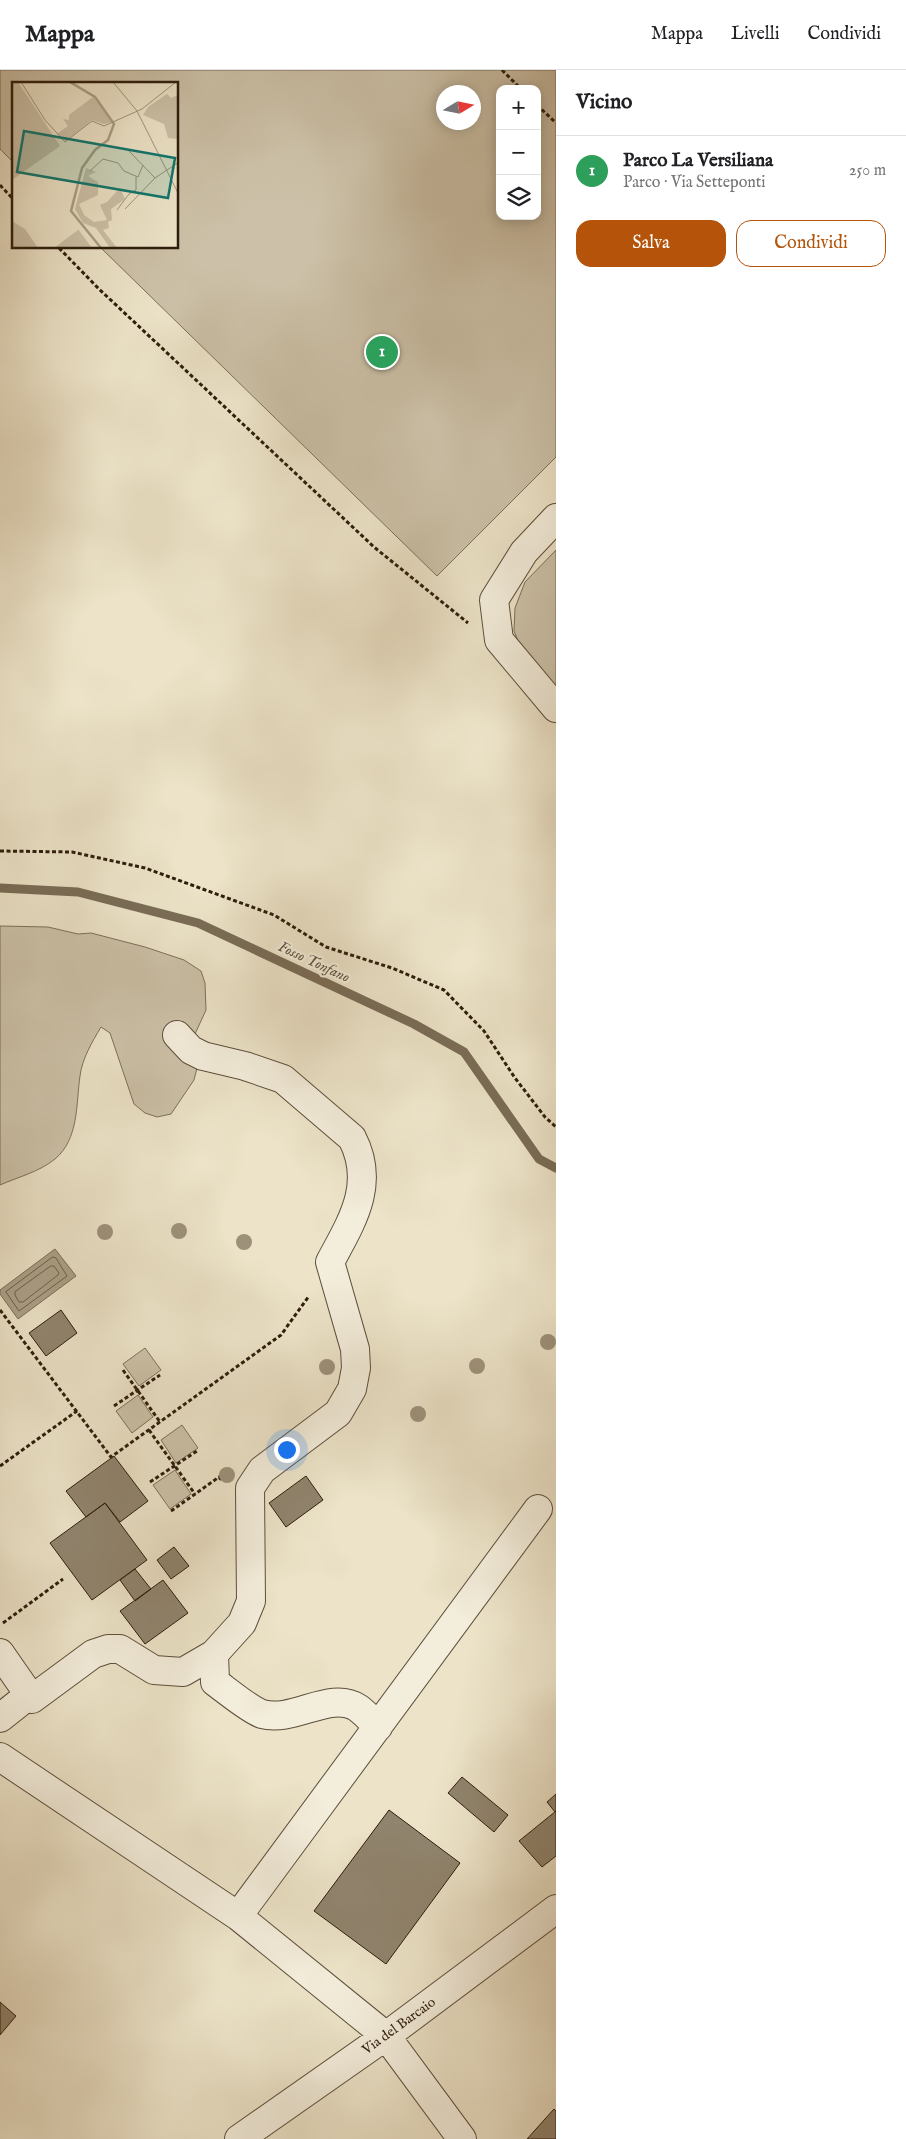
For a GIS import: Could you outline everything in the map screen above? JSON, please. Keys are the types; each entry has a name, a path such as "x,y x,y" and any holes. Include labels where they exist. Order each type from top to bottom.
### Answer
{"street":[{"path":"556,518 524,552 494,600 499,640 556,708"},
{"path":"178,1035 191,1050 202,1056 245,1066 282,1079 352,1138 358,1150 363,1177 362,1194 352,1222 330,1262 356,1349 356,1368 352,1390 338,1413 262,1470 250,1488 251,1601 242,1623 214,1654 183,1672"},
{"path":"238,1916 538,1509"},
{"path":"0,1653 32,1699 93,1654 108,1649 120,1649 154,1670 183,1672 214,1682 261,1714 282,1717 325,1704 345,1702 358,1708 378,1727"},
{"path":"214,1654 214,1682"},
{"path":"0,1718 29,1694"},
{"path":"0,1756 238,1916 386,2036 462,2139"},
{"name":"Via del Barcaio","path":"239,2139 386,2036 556,1909"}],"path":[{"path":"502,70 517,85"},
{"path":"541,109 556,123"},
{"path":"0,185 12,198"},
{"path":"60,249 99,289 374,547 459,617 482,632 499,640"},
{"path":"0,852 72,852 145,868 274,915 326,947 392,968 444,990 484,1031 515,1078 545,1117 556,1127"},
{"path":"0,1310 111,1457 281,1335 330,1262"},
{"path":"123,1370 160,1422"},
{"path":"114,1406 160,1375"},
{"path":"0,1466 77,1411"},
{"path":"149,1430 195,1494"},
{"path":"150,1482 197,1451"},
{"path":"171,1511 219,1477 225,1484"},
{"path":"0,1625 63,1579"}],"shaded area":[{"path":"0,70 556,70 556,457 437,576 102,249 179,249 179,82 12,82 12,161 0,149"},
{"path":"556,550 556,687 521,648 514,631 515,608 525,582"},
{"path":"0,926 48,927 78,934 91,933 145,947 184,960 201,971 205,983 206,1010 195,1034 197,1068 194,1080 171,1114 157,1117 145,1113 134,1104 110,1033 101,1027 83,1063 75,1120 63,1151 55,1159 42,1167 0,1185"},
{"path":"145,1348 161,1370 139,1386 123,1364"},
{"path":"138,1395 153,1417 132,1433 116,1411"},
{"path":"182,1425 198,1448 176,1463 161,1440"},
{"path":"175,1470 191,1494 170,1509 153,1485"}],"water":[{"path":"55,1249 76,1276 18,1319 0,1294 0,1290"}],"building":[{"path":"61,1310 77,1333 46,1356 29,1333"},
{"path":"114,1456 148,1501 120,1522 105,1503 86,1517 66,1491"},
{"path":"306,1476 323,1500 286,1527 269,1503"},
{"path":"105,1503 147,1560 92,1600 50,1543"},
{"path":"174,1547 189,1566 171,1579 157,1560"},
{"path":"135,1569 151,1589 135,1601 120,1580"},
{"path":"163,1580 188,1613 145,1644 120,1611"},
{"path":"462,1777 508,1815 494,1832 448,1793"},
{"path":"556,1794 556,1811 555,1812 547,1802"},
{"path":"389,1810 460,1863 386,1964 314,1911"},
{"path":"556,1811 556,1856 542,1867 519,1841"},
{"path":"0,2002 16,2016 0,2035"},
{"path":"554,2109 556,2111 556,2139 527,2139"}],"waterway":[{"name":"Fosso Tonfano","path":"0,888 78,892 198,923 414,1024 464,1052 539,1159 556,1168"}],"place":[{"name":"Parco La Versiliana","path":"382,352"}]}
